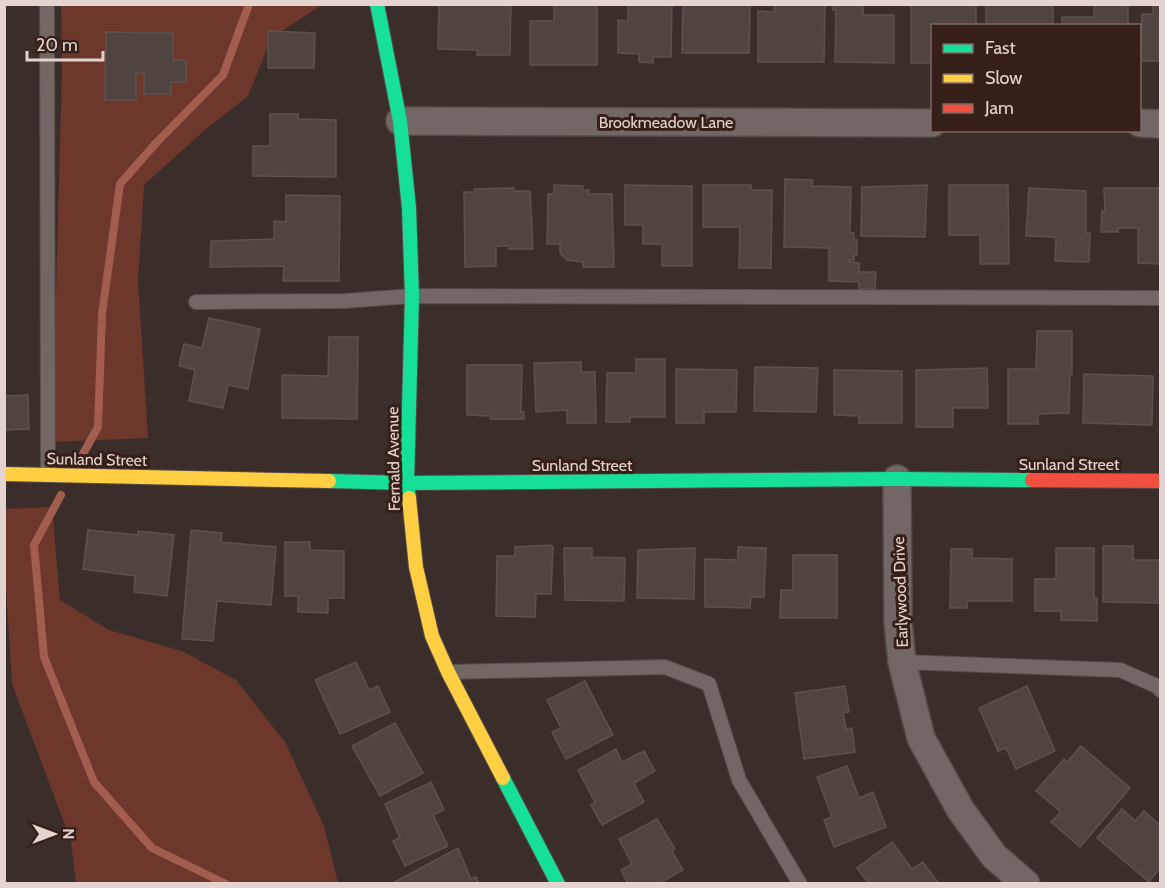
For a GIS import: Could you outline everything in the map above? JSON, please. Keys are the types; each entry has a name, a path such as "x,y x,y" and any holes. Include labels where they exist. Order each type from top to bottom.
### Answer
{"street":[{"name":"Fernald Avenue","path":"377,4 400,121 409,208 412,296 407,483 416,567 432,636 448,672 558,884"},
{"name":"Brookmeadow Lane","path":"400,121 931,123"},
{"path":"1141,123 1161,124"},
{"name":"Sunland Street","path":"4,474 407,483 897,479 1161,481"},
{"name":"Earlywood Drive","path":"897,479 898,622 902,662 921,738 960,809 994,856 1026,884"}],"lane":[{"path":"47,4 48,474"},
{"path":"196,302 344,301 412,296 1161,298"},
{"path":"902,662 1120,670 1159,687 1161,690"},
{"path":"448,672 665,667 709,684 739,780 800,884"}],"shaded area":[{"path":"61,5 322,5 280,32 268,46 248,96 206,129 144,185 138,281 148,438 52,442 62,71"},
{"path":"52,507 60,600 109,630 182,651 236,680 285,742 324,826 338,883 76,883 71,841 12,684 5,572 5,509"}],"building":[{"path":"439,4 511,4 510,55 477,55 477,50 438,49"},
{"path":"554,4 597,4 597,65 530,65 530,21 554,21"},
{"path":"628,4 672,4 671,57 653,57 653,63 639,62 639,54 618,53 618,20 628,21"},
{"path":"683,4 750,4 749,53 682,53"},
{"path":"774,4 825,4 824,62 758,62 758,11 774,12"},
{"path":"833,4 863,4 863,15 894,15 894,63 835,62 836,10 833,10"},
{"path":"911,4 976,4 976,24 931,24 931,63 911,63"},
{"path":"986,4 1053,4 1053,24 986,24"},
{"path":"1094,4 1128,4 1128,24 1062,24 1062,17 1094,17"},
{"path":"1153,4 1160,4 1160,61 1141,61 1142,14 1153,14"},
{"path":"268,31 315,33 314,68 268,68"},
{"path":"106,32 173,33 173,60 186,60 186,82 171,82 171,94 144,94 144,73 136,73 136,100 105,100"},
{"path":"270,114 298,114 298,119 336,120 336,177 253,176 253,146 270,146"},
{"path":"785,179 813,180 812,186 851,187 850,233 854,233 854,240 857,240 857,255 854,255 854,260 849,260 849,262 859,263 859,272 876,272 875,289 859,289 859,282 829,281 829,248 784,247"},
{"path":"554,185 583,186 583,190 589,190 589,194 612,194 614,267 583,267 583,262 567,260 560,253 560,244 547,244 548,194 554,194"},
{"path":"625,185 692,186 692,266 662,266 662,244 643,244 643,225 625,225"},
{"path":"703,185 751,185 751,190 772,190 771,268 739,268 740,227 703,227"},
{"path":"927,185 925,237 861,236 862,187"},
{"path":"949,185 1008,185 1009,264 980,264 980,235 949,235"},
{"path":"514,188 514,191 530,191 533,249 509,249 509,246 496,246 496,266 465,267 464,192 475,192 475,189"},
{"path":"1029,188 1086,191 1086,233 1090,233 1089,262 1055,261 1056,237 1026,236"},
{"path":"1104,188 1160,188 1160,264 1138,263 1138,228 1118,228 1118,232 1101,232 1102,211 1105,211"},
{"path":"286,195 340,196 339,281 283,281 284,266 210,267 211,241 274,239 274,221 286,222"},
{"path":"209,318 260,329 248,389 228,385 223,408 189,401 195,370 179,366 184,344 202,348"},
{"path":"1037,331 1072,331 1069,413 1038,414 1038,424 1008,424 1008,369 1036,369"},
{"path":"329,337 358,337 357,419 282,418 282,375 328,376"},
{"path":"636,359 665,359 665,417 630,417 630,422 606,422 607,373 636,373"},
{"path":"581,362 581,372 595,372 596,423 567,423 567,410 536,412 534,363"},
{"path":"467,365 522,365 521,412 524,412 524,419 491,419 491,416 467,415"},
{"path":"755,367 818,368 816,412 754,411"},
{"path":"987,368 988,408 953,408 953,427 916,427 916,370"},
{"path":"676,369 737,370 736,412 704,412 704,423 676,423"},
{"path":"834,370 902,371 902,423 859,423 859,416 834,415"},
{"path":"1084,374 1153,376 1152,425 1083,423"},
{"path":"28,395 29,429 4,430 4,396"},
{"path":"88,530 138,535 138,531 174,535 167,596 134,592 135,576 83,569"},
{"path":"191,530 222,533 221,542 276,547 271,605 217,601 213,641 182,639"},
{"path":"285,542 310,542 310,550 344,551 344,598 328,598 328,613 298,612 298,596 285,596"},
{"path":"550,545 553,547 551,594 536,594 535,617 496,616 497,556 515,556 515,547"},
{"path":"1103,546 1133,546 1133,560 1160,560 1160,603 1103,602"},
{"path":"738,547 766,548 764,597 751,597 750,608 705,607 705,559 738,560"},
{"path":"564,548 592,548 592,557 625,558 624,601 565,600"},
{"path":"695,548 694,599 637,598 638,550"},
{"path":"1056,548 1094,548 1094,598 1097,598 1097,621 1061,620 1061,611 1035,611 1035,579 1056,579"},
{"path":"951,549 972,549 972,558 1012,559 1012,601 967,601 967,608 950,608"},
{"path":"793,555 837,555 837,618 780,618 781,590 793,590"},
{"path":"356,662 369,690 378,686 390,712 340,734 315,680"},
{"path":"585,681 613,735 566,759 552,732 561,728 547,700"},
{"path":"845,686 849,712 843,713 846,729 852,728 855,752 804,759 795,693"},
{"path":"1027,686 1055,751 1016,769 1006,748 998,751 979,708"},
{"path":"395,723 423,773 380,796 352,746"},
{"path":"1081,746 1130,788 1080,847 1051,822 1061,812 1036,791 1064,759 1067,762"},
{"path":"616,749 622,762 644,751 655,771 634,783 644,802 602,825 591,805 595,802 578,770"},
{"path":"847,766 859,798 873,792 886,827 834,847 824,820 832,817 817,777"},
{"path":"431,782 444,810 433,815 448,846 405,866 393,841 400,838 385,804"},
{"path":"1122,809 1135,821 1144,811 1160,825 1160,868 1149,882 1097,838"},
{"path":"657,819 675,849 672,851 683,870 658,884 628,884 621,870 632,864 619,839"},
{"path":"892,842 912,869 923,862 939,884 869,884 857,868"},
{"path":"458,848 471,879 476,877 479,884 391,884"}],"waterway":[{"path":"83,454 98,427 102,314 120,184 156,143 223,75 249,4"},
{"path":"61,495 34,545 44,657 94,782 152,848 226,884"}],"traffic: fast":[{"path":"377,4 400,121 409,208 412,296 407,483 409,498"},
{"path":"329,481 407,483 1032,480"},
{"path":"503,778 558,884"}],"traffic: slow":[{"path":"4,474 329,481"},
{"path":"409,498 416,567 432,636 503,778"}],"traffic: jam":[{"path":"1032,480 1160,481"}]}
